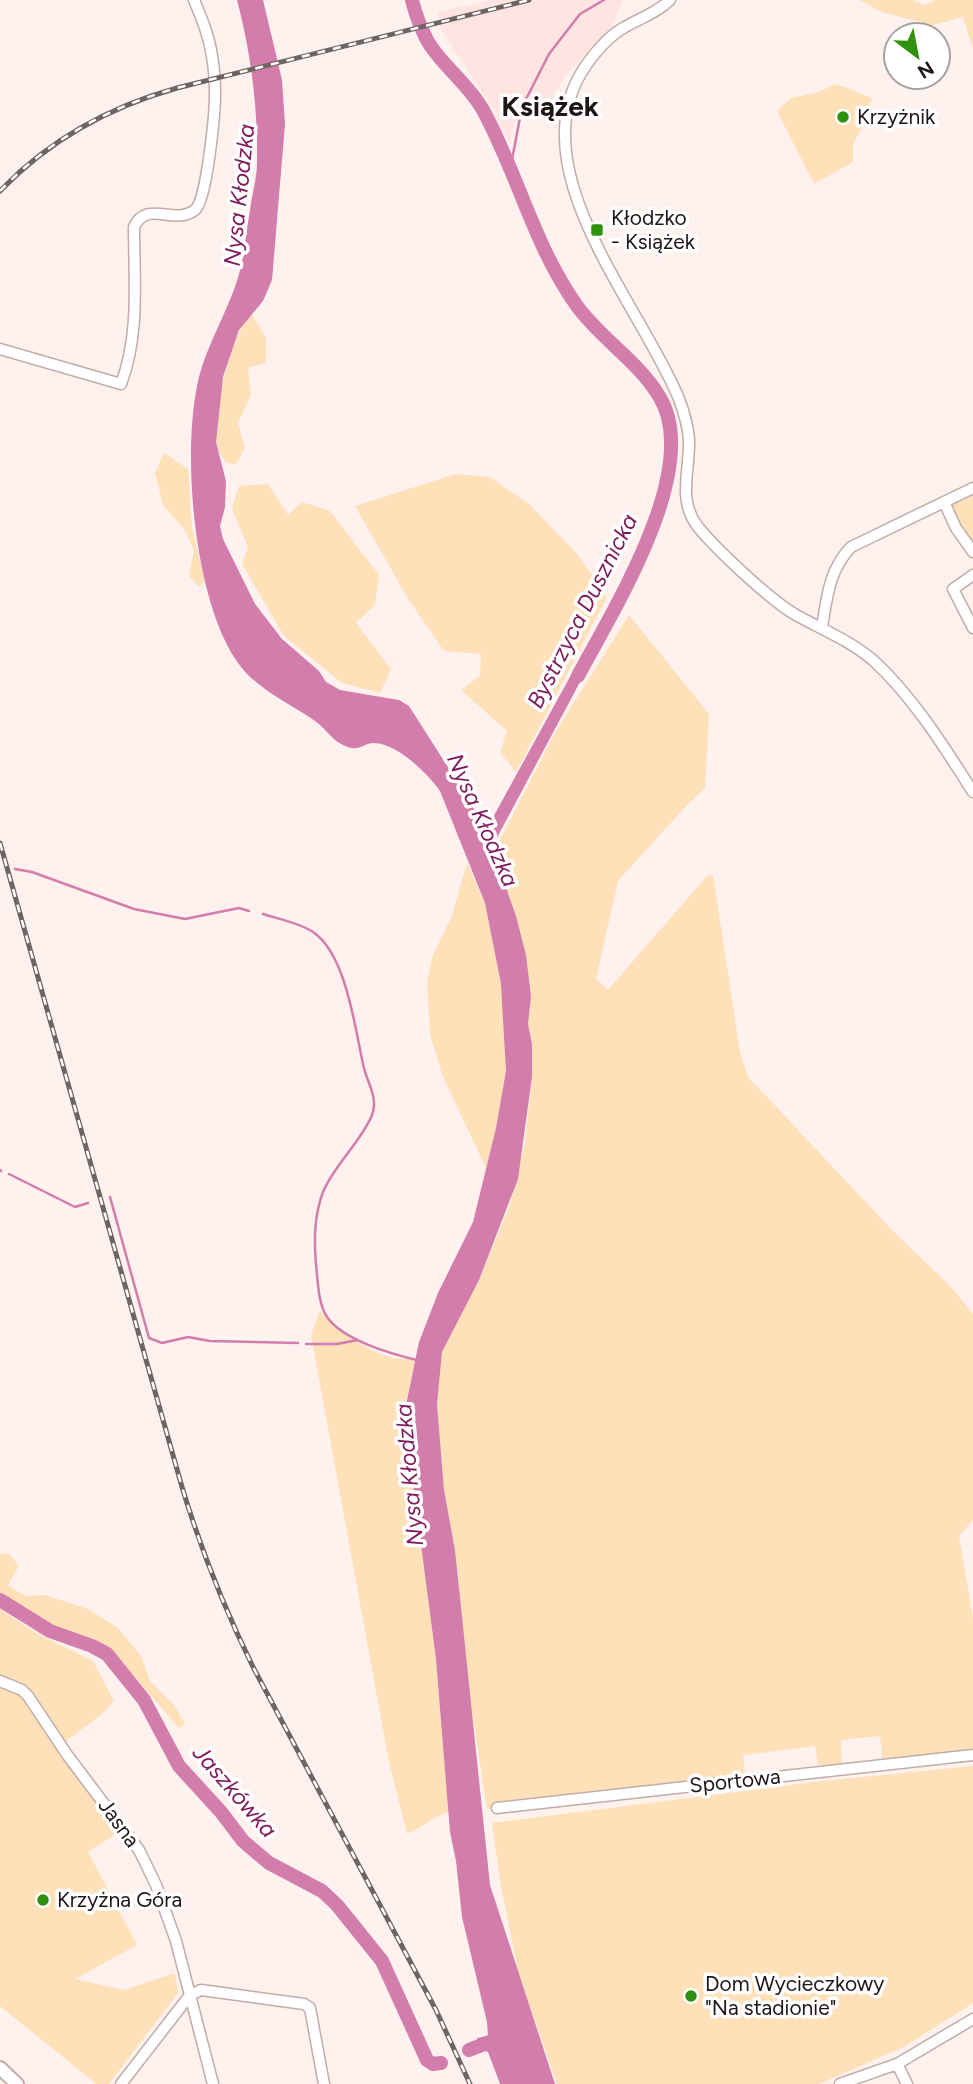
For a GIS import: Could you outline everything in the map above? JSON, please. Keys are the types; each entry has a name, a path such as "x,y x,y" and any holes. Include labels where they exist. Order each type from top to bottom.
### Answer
{"main road":[{"path":"0,2068 18,2084"}],"street":[{"path":"0,349 121,384 135,316 134,228 138,219 145,214 181,216 195,209 200,205 207,172 215,94 213,59 208,33 194,0"},
{"path":"670,0 659,10 622,28 609,38 586,65 565,112 565,154 582,214 679,399 689,439 685,494 688,509 693,520 714,543 781,605 863,653 895,684 946,748 973,792"},
{"path":"822,627 833,573 851,547 973,488"},
{"path":"944,502 956,527 973,552"},
{"path":"973,575 953,589 973,628"},
{"name":"Jasna","path":"0,1681 22,1690 28,1696 68,1756 139,1850 156,1885 176,1941 213,2084"},
{"name":"Sportowa","path":"497,1808 973,1755"},
{"path":"121,2084 190,1995 201,1990 304,2004 310,2008 324,2084"},
{"path":"840,2084 897,2064 973,2019"},
{"path":"897,2064 907,2084"}],"shaded area":[{"path":"237,0 263,0 282,80 285,124 272,280 263,301 239,330 223,377 216,442 226,481 225,507 220,526 223,539 255,604 282,639 319,671 326,682 340,690 399,700 409,706 472,805 485,832 583,653 588,667 492,847 516,916 526,955 531,997 528,1024 532,1044 532,1077 518,1179 479,1280 442,1352 437,1404 444,1490 455,1550 490,1885 555,2084 500,2084 488,2052 480,2049 477,2038 488,2036 487,2022 462,1917 450,1832 436,1659 404,1415 419,1342 438,1293 473,1222 496,1128 506,1071 501,984 485,903 440,791 420,768 401,753 382,744 373,743 353,748 339,743 315,721 262,687 236,660 222,634 211,603 196,530 191,456 196,392 205,359 238,279 257,169 253,81"},
{"path":"490,0 623,0 612,26 565,76 547,108 534,108 515,121 509,143 494,110 440,28 438,12"},
{"path":"860,0 913,0 925,5 935,0 973,0 973,49 963,17 948,21 917,21 881,12"},
{"path":"837,84 872,98 862,128 853,144 853,162 814,184 777,111 791,98 816,93"},
{"path":"251,314 266,337 266,363 248,368 251,395 238,423 245,448 236,465 225,462 217,446 217,413 237,338"},
{"path":"164,453 188,469 192,528 205,581 199,587 189,576 194,550 184,529 163,505 155,473"},
{"path":"456,474 490,477 530,505 578,555 607,597 516,772 500,752 507,731 461,690 480,676 481,654 444,651 410,602 355,506"},
{"path":"268,484 288,515 302,502 330,511 379,575 375,605 356,623 391,669 380,693 342,683 284,636 242,564 248,547 232,509 239,486"},
{"path":"973,496 973,545 949,506"},
{"path":"629,615 709,714 705,788 618,881 596,979 608,990 707,876 713,875 740,1052 748,1077 893,1231 951,1287 973,1314 973,1520 959,1536 973,1618 973,1751 883,1763 880,1736 841,1740 842,1766 818,1765 815,1746 743,1755 745,1774 487,1809 467,1677 455,1550 444,1490 437,1404 442,1352 479,1280 510,1205 525,1143 532,1077 532,1044 528,1024 531,997 516,916 494,851 556,731"},
{"path":"467,863 485,903 501,984 504,1014 506,1071 486,1168 443,1077 430,1035 427,982 433,955 452,916"},
{"path":"320,1310 342,1333 362,1345 393,1358 415,1359 404,1415 436,1659 449,1812 407,1834 389,1762 311,1335"},
{"path":"8,1553 19,1566 8,1585 25,1596 45,1595 88,1609 118,1628 141,1656 150,1681 174,1705 185,1724 179,1728 121,1661 104,1646 52,1624 0,1593 0,1554"},
{"path":"0,1609 36,1633 93,1661 114,1701 102,1714 58,1747 121,1831 88,1852 137,1945 75,1979 124,1990 175,1973 178,1993 109,2084 96,2084 0,2006"},
{"path":"973,1766 973,2003 904,2047 819,2084 557,2084 518,1971 500,1881 492,1823 822,1781"}],"waterway":[{"name":"Bystrzyca Dusznicka","path":"412,0 427,40 483,110 562,283 587,318 650,383 659,396 670,426 670,461 662,499 648,539 578,676"},
{"name":"Bystrzyca Dusznicka","path":"510,170 522,107 549,54 580,14 604,0"},
{"path":"15,869 32,872 134,909 185,919 239,908 249,911"},
{"path":"263,914 313,932 334,957 347,993 373,1095 372,1115 328,1182 318,1210 315,1256 322,1305 327,1317 344,1333 381,1350 417,1360"},
{"path":"9,1174 75,1207 88,1203"},
{"path":"110,1197 149,1338 162,1343 188,1337 210,1341 298,1343"},
{"path":"306,1344 337,1344 358,1340"},
{"name":"Jaszkówka","path":"0,1600 50,1631 107,1654 144,1700 179,1766 243,1841 269,1863 322,1891 337,1905 382,1961 427,2060 433,2064 441,2063"},
{"name":"Jaszkówka","path":"469,2050 497,2039"}],"railway":[{"path":"0,191 60,141 104,115 152,96 529,0"},
{"path":"0,843 182,1487 205,1557 254,1669 436,2010 470,2084"}],"place":[{"name":"Krzyżnik","path":"843,117"},
{"name":"Kłodzko - Książek","path":"597,230"},
{"name":"Krzyżna Góra","path":"43,1900"},
{"name":"Dom Wycieczkowy \"Na stadionie\"","path":"691,1996"}],"district":[{"name":"Książek","path":"550,106"}],"water label":[{"name":"Nysa Kłodzka","path":"239,195"},
{"name":"Nysa Kłodzka","path":"483,820"},
{"name":"Nysa Kłodzka","path":"409,1475"}]}
